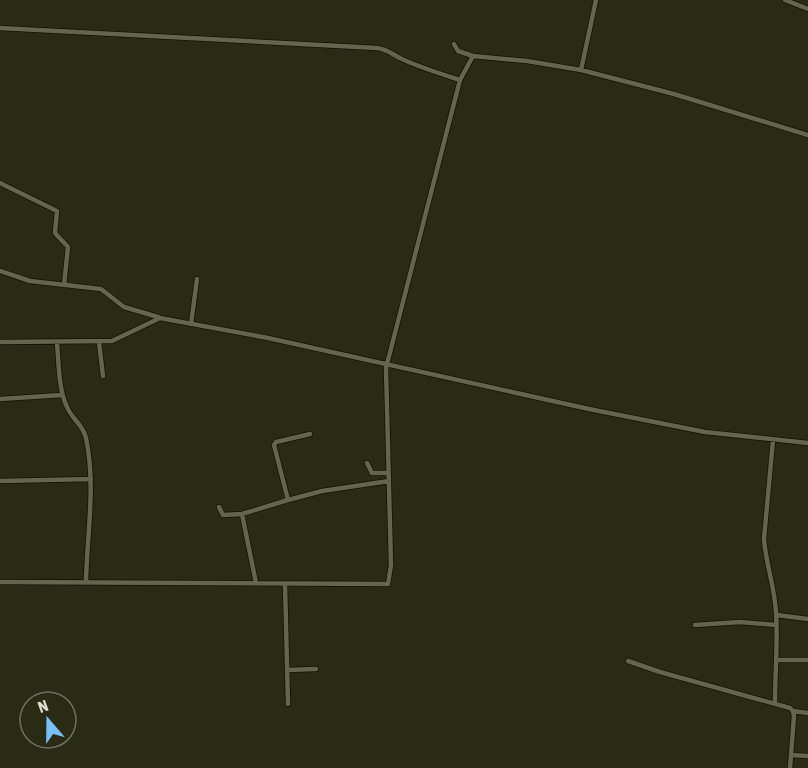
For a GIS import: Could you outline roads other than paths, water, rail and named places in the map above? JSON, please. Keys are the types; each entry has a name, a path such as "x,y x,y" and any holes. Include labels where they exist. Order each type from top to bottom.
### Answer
{"street":[{"path":"581,70 596,0"},
{"path":"786,0 808,9"},
{"path":"0,28 381,48 416,65 460,80"},
{"path":"454,44 458,51 473,56 527,61 581,70 674,94 808,135"},
{"path":"0,582 385,586 388,584 390,575 386,364 460,80 473,56"},
{"path":"0,183 58,212 55,233 68,247 64,285"},
{"path":"0,271 30,281 101,289 124,307 160,318 705,432 808,443"},
{"path":"191,324 197,279"},
{"path":"0,342 99,342 118,339 160,318"},
{"path":"99,342 102,376"},
{"path":"57,343 62,395 69,412 83,429 90,461 86,582"},
{"path":"0,399 62,395"},
{"path":"288,500 274,445 276,442 310,434"},
{"path":"773,440 765,539 777,615 775,703"},
{"path":"367,463 372,473 388,473"},
{"path":"0,481 91,478"},
{"path":"219,507 224,515 242,514 322,491 388,481"},
{"path":"242,514 256,583"},
{"path":"285,584 288,704"},
{"path":"777,615 808,619"},
{"path":"695,625 740,622 776,625"},
{"path":"776,660 808,660"},
{"path":"628,661 775,703 793,711 808,713"},
{"path":"287,670 316,669"},
{"path":"790,768 793,711"},
{"path":"791,755 808,756"}]}
